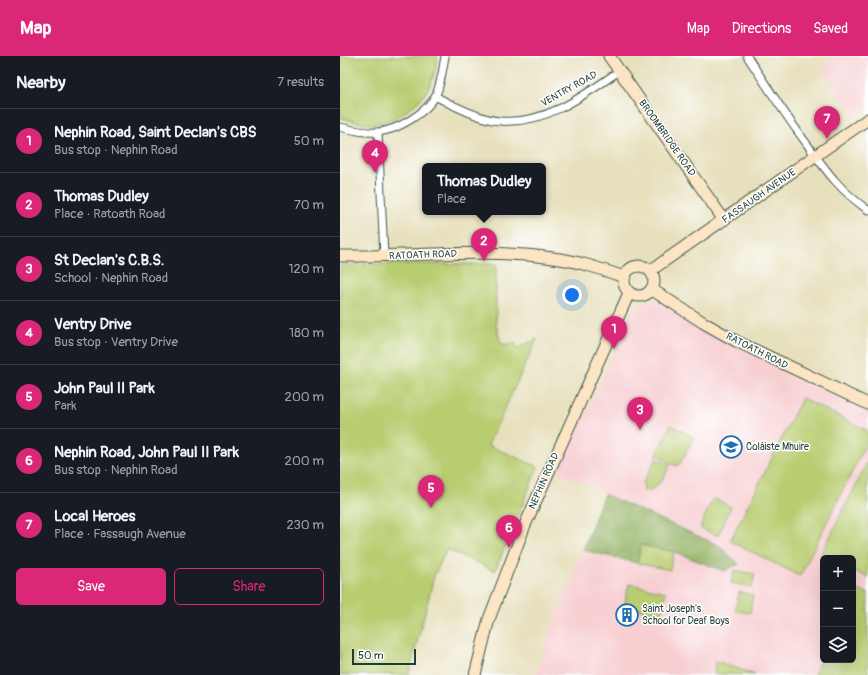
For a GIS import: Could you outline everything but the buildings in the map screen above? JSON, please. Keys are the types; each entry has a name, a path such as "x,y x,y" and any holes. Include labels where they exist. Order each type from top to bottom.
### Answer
{"street":[{"path":"340,127 359,132 378,132 392,128 412,119 435,96 443,71 445,56"},
{"name":"BROOMBRIDGE ROAD","path":"609,56 724,220"},
{"path":"747,56 779,106 835,182 847,194 868,210"},
{"name":"VENTRY ROAD","path":"435,96 448,103 483,117 500,122 516,121 546,115 557,110 596,88 619,71"},
{"name":"FASSAUGH AVENUE","path":"650,271 816,157 868,119"},
{"path":"378,132 384,256"},
{"name":"RATOATH ROAD","path":"340,256 488,254 528,255 554,258 577,263 624,277"},
{"path":"635,266 644,267 650,271 654,280 652,290 643,296 634,296 629,293 624,285 624,277 628,270 635,266"},
{"name":"RATOATH ROAD","path":"652,290 704,323 736,341 868,404"},
{"name":"NEPHIN ROAD","path":"475,675 489,619 525,525 629,293"}],"shaded area":[{"path":"835,56 868,56 868,106 854,115 824,73 825,63"},
{"path":"656,300 726,341 744,349 800,381 868,412 868,675 536,675 551,629 583,550 637,563 674,552 724,571 739,564 718,545 557,472 561,461 592,400 633,306 645,301"}],"green space":[{"path":"340,56 438,56 432,80 427,91 415,105 399,116 382,123 373,124 356,122 340,117"},
{"path":"496,264 496,324 501,344 515,342 517,348 537,339 488,445 538,467 495,571 447,549 434,576 409,675 340,675 340,265"},
{"path":"802,398 868,431 868,440 800,576 730,541"},
{"path":"671,425 694,437 680,464 676,466 656,455"},
{"path":"656,459 670,465 663,478 654,488 644,491 643,482"},
{"path":"868,461 868,578 856,572 856,555 821,554"},
{"path":"604,494 718,545 739,564 724,571 674,552 641,545 637,563 583,550"},
{"path":"713,498 731,507 718,536 700,528"},
{"path":"641,544 674,552 670,570 637,563"},
{"path":"734,570 755,574 752,587 731,583"},
{"path":"629,584 666,592 661,614 624,606"},
{"path":"856,591 868,593 868,675 814,675 820,660 820,663 856,663"},
{"path":"739,592 753,595 750,613 735,611"},
{"path":"716,661 756,675 714,674"}],"place":[{"name":"Local Heroes","path":"827,139"},
{"name":"Ventry Drive","path":"375,173"},
{"name":"Thomas Dudley","path":"484,261"},
{"name":"Nephin Road, Saint Declan's CBS","path":"614,349"},
{"name":"St Declan's C.B.S.","path":"640,430"},
{"name":"Coláiste Mhuire","path":"731,447"},
{"name":"John Paul II Park","path":"431,508"},
{"name":"Nephin Road, John Paul II Park","path":"509,548"},
{"name":"Saint Joseph's School for Deaf Boys","path":"627,615"}]}
